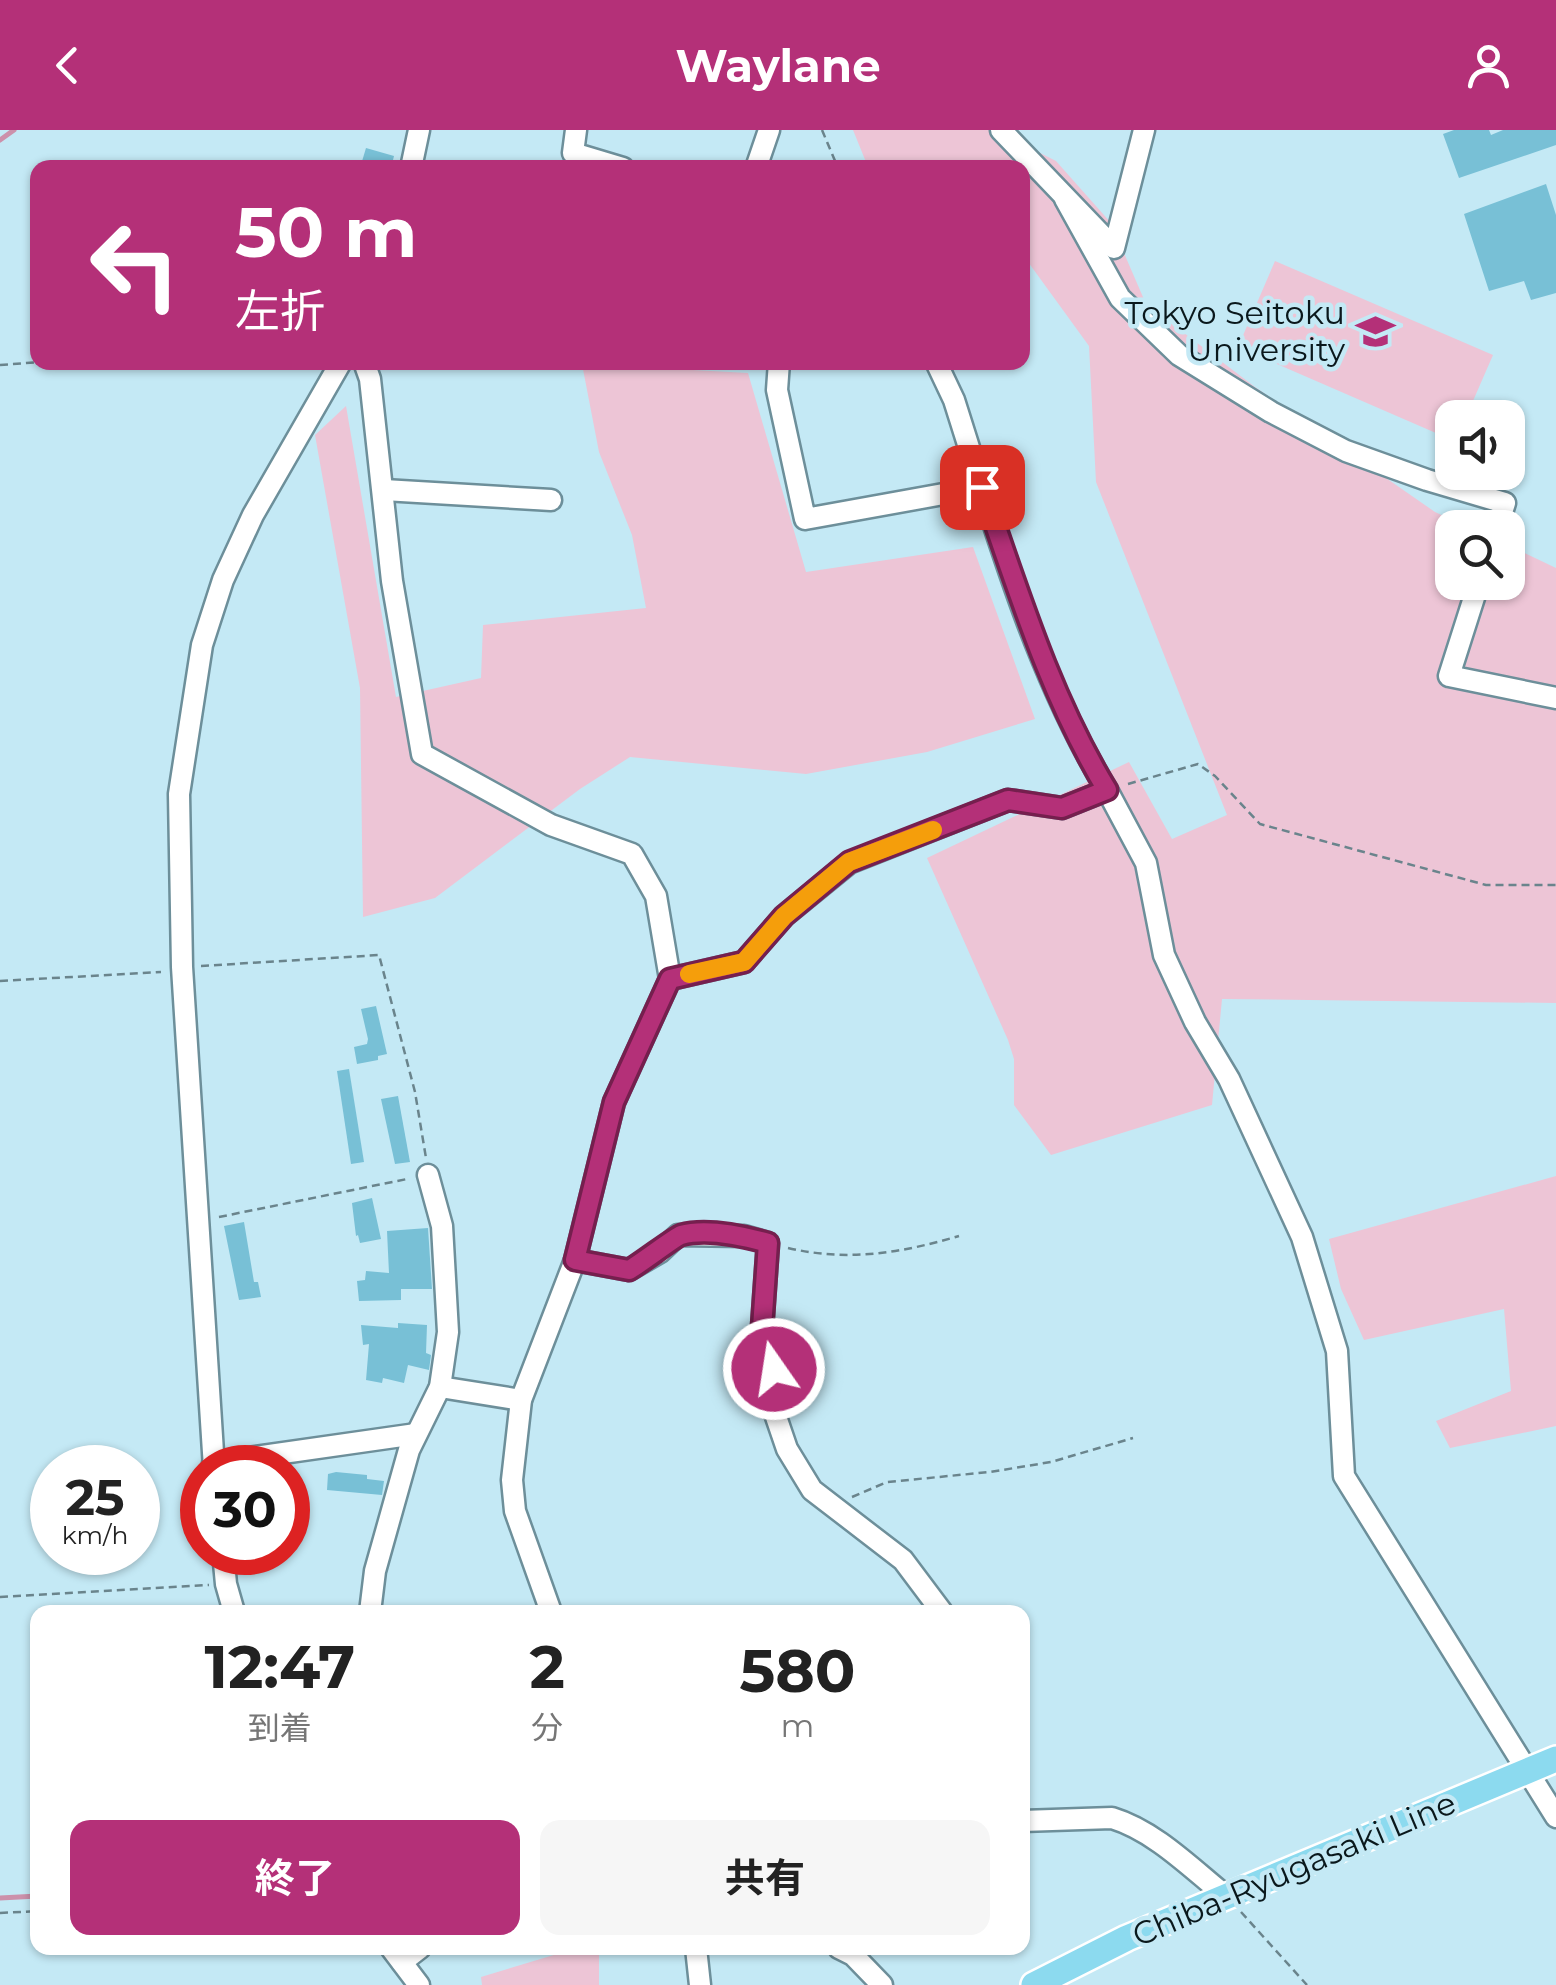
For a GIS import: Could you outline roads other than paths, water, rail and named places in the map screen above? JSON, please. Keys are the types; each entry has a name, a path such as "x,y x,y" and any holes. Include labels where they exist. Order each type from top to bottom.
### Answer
{"main road":[{"name":"Chiba-Ryugasaki Line","path":"1034,1985 1128,1938 1556,1759"}],"street":[{"path":"413,160 419,130"},
{"path":"576,130 573,153 596,160"},
{"path":"759,160 769,130"},
{"path":"1001,130 1029,160"},
{"path":"1030,161 1114,248 1144,130"},
{"path":"1065,199 1120,298 1178,354 1271,412 1346,451 1506,503 1503,510"},
{"path":"212,1445 182,969 179,794 202,645 223,580 253,515 336,370"},
{"path":"367,370 392,582 422,754 551,825 632,854 656,896 670,979 614,1102 575,1260 521,1400 512,1480 515,1511 549,1605"},
{"path":"778,370 777,390 804,520 982,487"},
{"path":"940,370 954,400 1044,663 1076,735 1146,863 1164,955 1195,1022 1229,1079 1302,1237 1337,1351 1344,1476 1556,1817"},
{"path":"384,490 551,500"},
{"path":"1473,600 1449,676 1556,698"},
{"path":"670,979 744,962 784,916 849,862 1008,800 1062,808 1107,790"},
{"path":"371,1605 384,1537 416,1434 440,1387 448,1332 442,1226 428,1175"},
{"path":"575,1260 629,1270 660,1252 678,1235 744,1236 768,1243 762,1328 774,1369 773,1408 787,1449 802,1479 903,1560 937,1605"},
{"path":"440,1387 521,1400"},
{"path":"310,1450 416,1434"},
{"path":"225,1575 232,1605"},
{"path":"1030,1820 1112,1818 1126,1822 1158,1842 1227,1897"},
{"path":"397,1955 419,1985"},
{"path":"697,1955 700,1985"},
{"path":"853,1955 882,1985"}],"waterway":[{"path":"0,140 14,130"},
{"path":"0,1898 30,1896"}],"place":[{"name":"Tokyo Seitoku University","path":"1375,331"}]}
